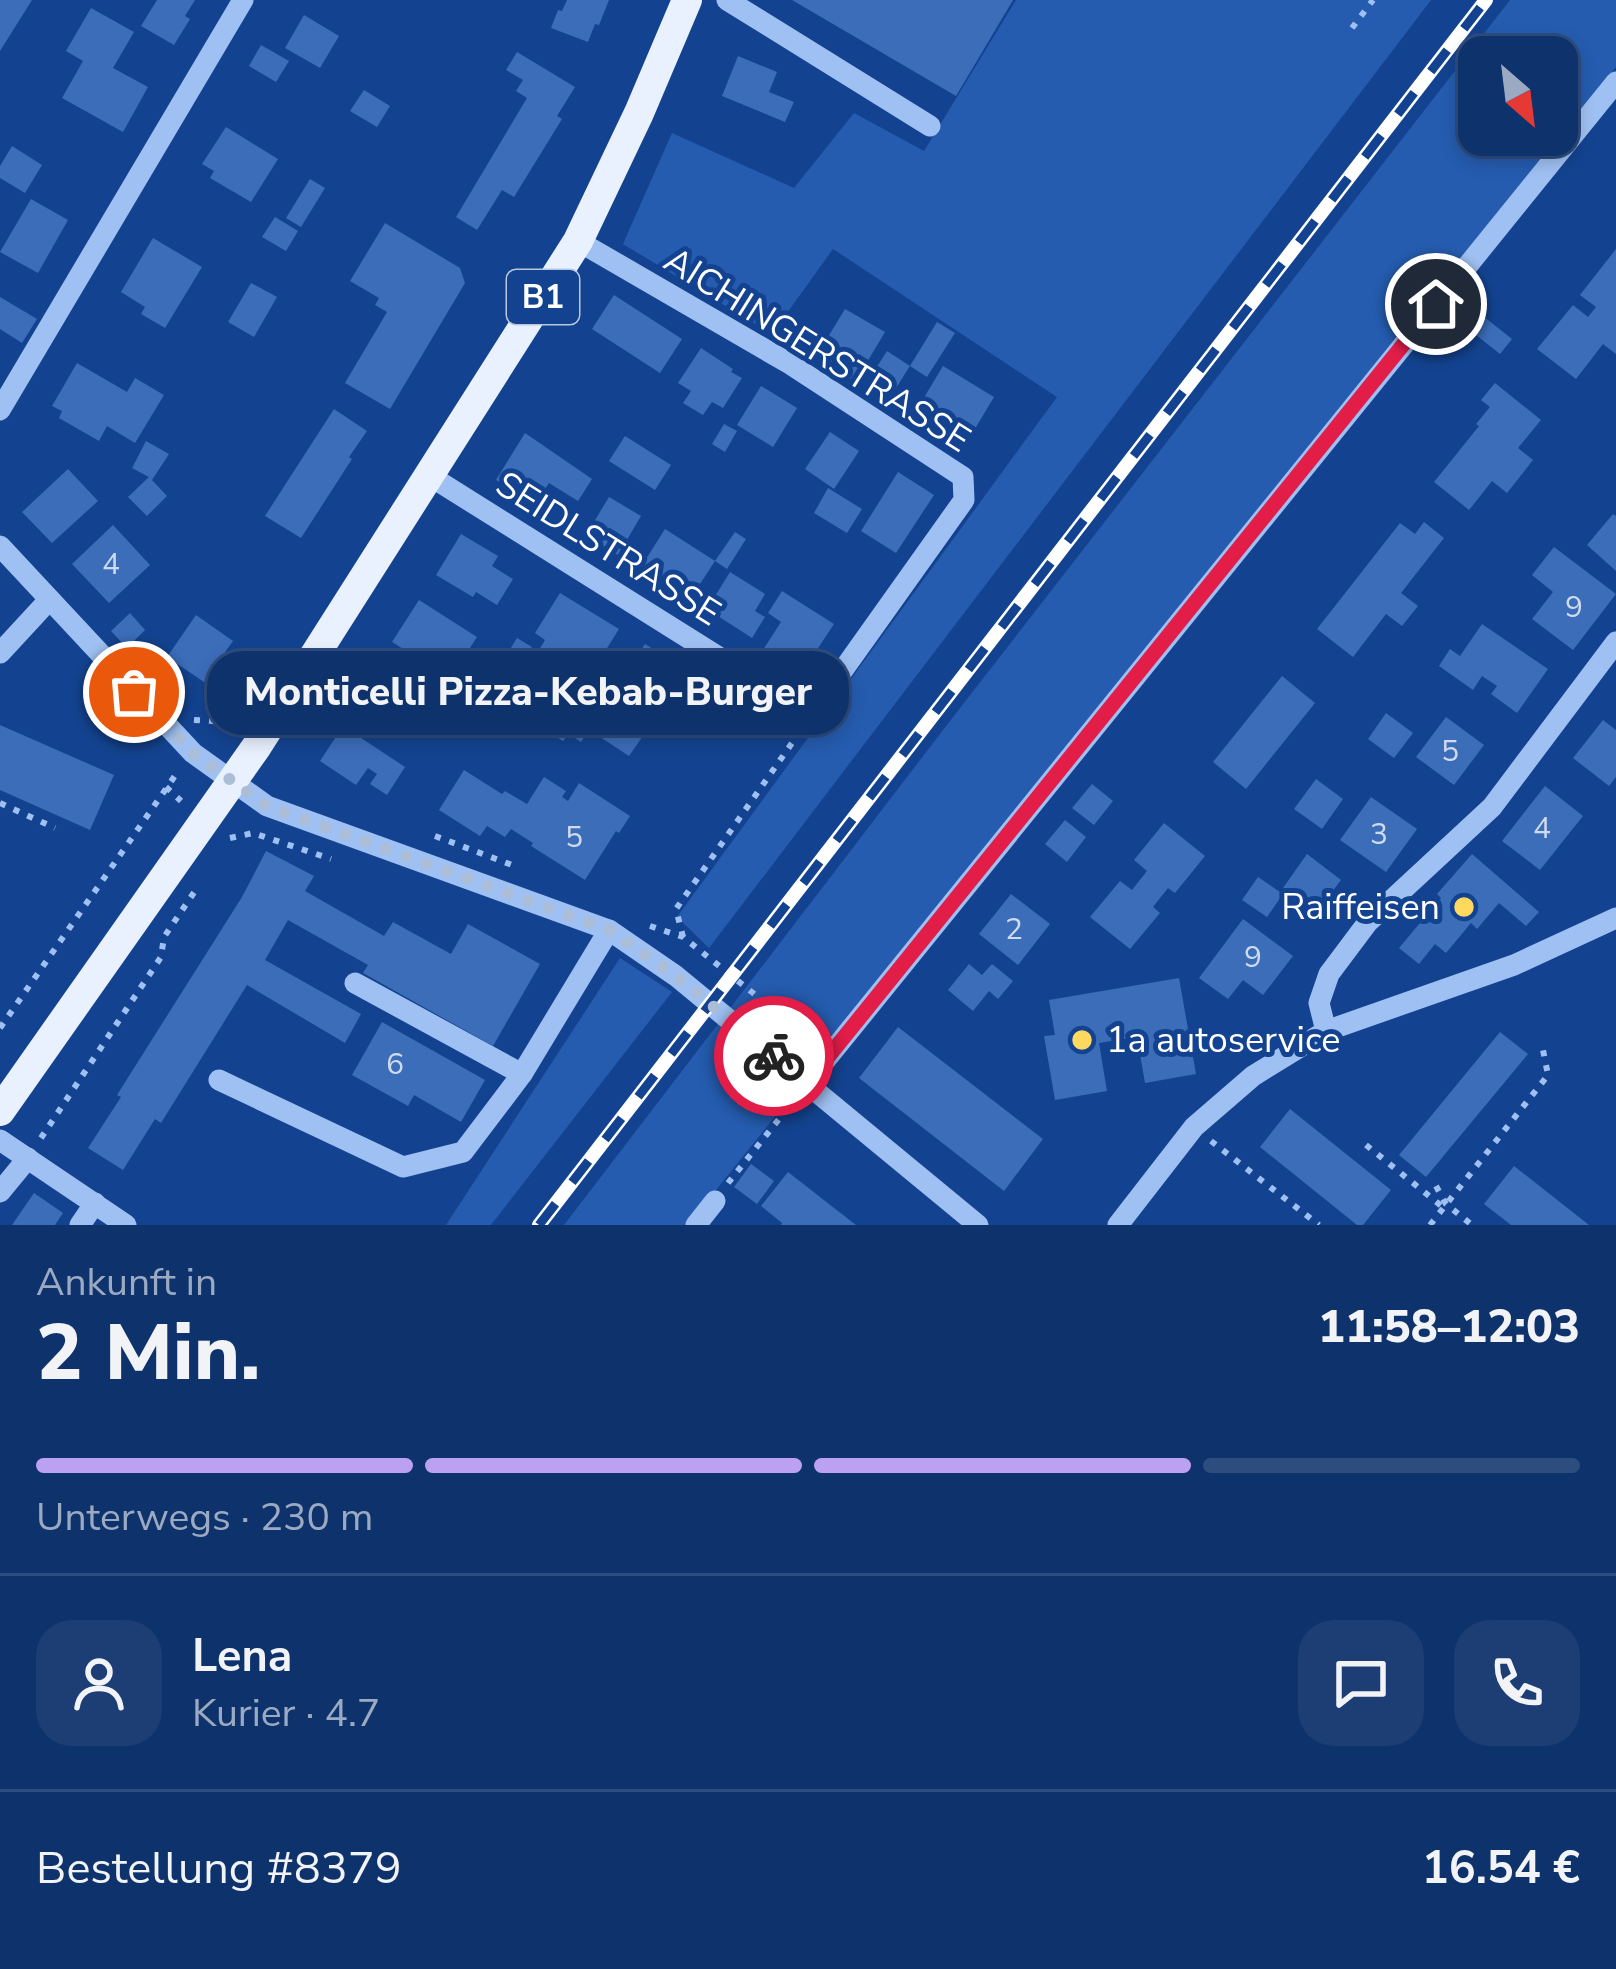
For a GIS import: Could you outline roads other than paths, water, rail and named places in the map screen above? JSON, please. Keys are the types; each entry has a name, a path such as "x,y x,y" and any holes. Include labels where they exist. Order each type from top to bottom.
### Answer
{"main road":[{"name":"B1","path":"0,1112 257,746 578,241 687,0"}],"street":[{"path":"0,410 243,0"},
{"path":"730,1 930,126"},
{"path":"807,1083 1616,82"},
{"name":"AICHINGERSTRASSE","path":"578,241 790,364 963,478 964,500 811,715"},
{"name":"SEIDLSTRASSE","path":"430,476 811,715"},
{"path":"0,546 193,753 230,782 267,806 609,930 676,976 978,1225"},
{"path":"0,652 49,601"},
{"path":"1326,1031 1319,1004 1329,974 1368,922 1492,807 1616,642"},
{"path":"1118,1225 1194,1127 1252,1076 1326,1031 1613,927"},
{"path":"219,1080 403,1167 463,1152 522,1074 609,930"},
{"path":"355,983 522,1074"},
{"path":"0,1140 126,1225"},
{"path":"0,1192 28,1158"},
{"path":"696,1225 715,1201"},
{"path":"80,1225 95,1203"}],"railway":[{"path":"539,1225 1486,0"}],"place":[{"name":"Monticelli Pizza-Kebab-Burger","path":"134,692"},
{"name":"Raiffeisen","path":"1464,907"},
{"name":"1a autoservice","path":"1082,1040"}]}
